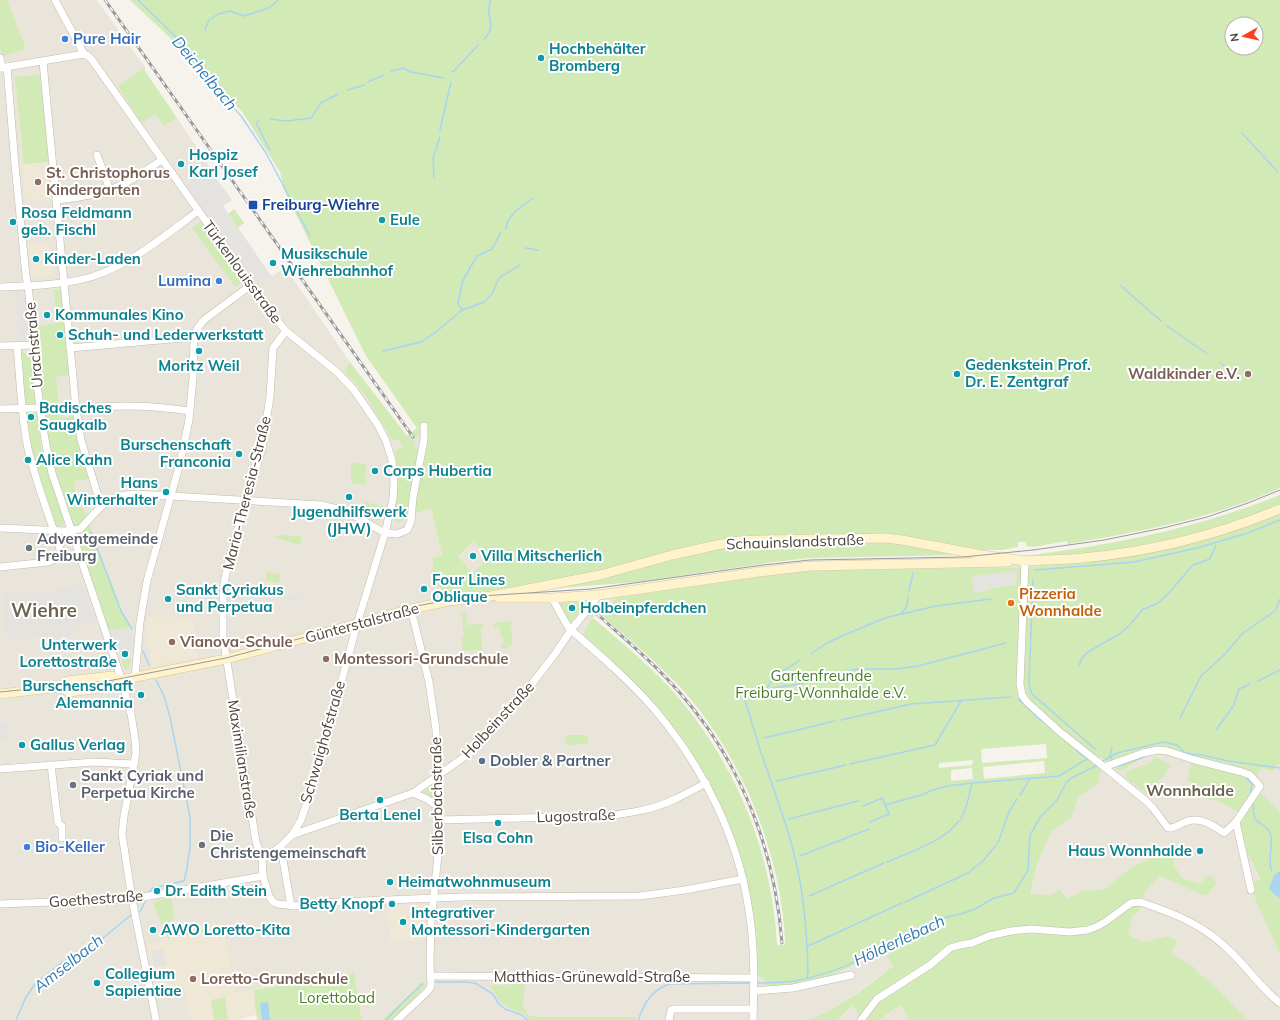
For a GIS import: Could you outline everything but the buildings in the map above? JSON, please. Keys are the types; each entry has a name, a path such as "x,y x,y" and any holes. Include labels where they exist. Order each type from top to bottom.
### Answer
{"main road":[{"name":"Schauinslandstraße","path":"599,595 791,568 837,565 955,564 1026,561 1081,558 1138,551 1212,533 1280,509"},
{"name":"Schauinslandstraße","path":"520,590 600,575 698,548 739,541 886,538 1026,561"},
{"path":"955,564 963,559 962,551"},
{"name":"Günterstalstraße","path":"0,694 59,687 69,692 117,686 122,680 226,659 411,609 449,601 486,597 520,590"},
{"name":"Günterstalstraße","path":"486,597 552,598 599,595"}],"street":[{"name":"Türkenlouisstraße","path":"55,0 84,54 92,60 273,316 286,331 337,372 354,390 383,433 392,460 394,483 393,499 385,533 357,624"},
{"path":"3,68 84,54"},
{"name":"Urachstraße","path":"0,58 3,68 15,165 40,408 47,454 52,473 122,680 135,739 134,764 122,834 132,899 156,1020"},
{"path":"43,62 76,409 81,440 101,506"},
{"path":"97,155 110,190"},
{"path":"56,200 88,196 110,190 131,180 162,160"},
{"path":"0,287 64,282 90,277 124,262 198,210"},
{"path":"135,677 138,658 140,622 146,581 183,449 190,411 193,378 194,337 197,329 204,320 251,285"},
{"name":"Maria-Theresia-Straße","path":"226,659 223,636 224,583 229,558 262,448 270,397 273,348 286,331"},
{"path":"70,348 194,337"},
{"path":"0,346 34,345"},
{"name":"Urachstraße","path":"0,567 48,562 62,556 36,478 27,444 22,408 17,346"},
{"path":"76,409 127,405 190,411"},
{"path":"0,409 40,408"},
{"path":"0,528 54,530 80,529 101,506 120,495 137,494 321,505 346,511 385,533 402,533 407,530 409,526 424,440 424,426"},
{"path":"1026,561 1020,684 1022,695 1026,702 1084,752 1102,764 1146,800 1168,828 1185,822 1197,820 1210,824 1224,833 1236,822 1260,786 1250,775 1167,751 1158,750 1102,764"},
{"name":"Holbeinstraße","path":"262,858 279,848 292,835 413,793 470,754 508,713 552,658 571,630 599,595"},
{"path":"552,598 571,630 655,710 685,749 706,783 731,838 743,878 752,934 754,984 753,1020"},
{"name":"Silberbachstraße","path":"411,609 429,682 436,730 439,845 430,943 430,981"},
{"name":"Schwaighofstraße","path":"292,835 301,820 315,779 357,624"},
{"name":"Maximilianstraße","path":"226,659 256,842 262,858 263,876 269,896 273,902 291,906"},
{"path":"0,769 94,762 134,764"},
{"path":"51,766 58,823 62,826 62,838"},
{"name":"Lugostraße","path":"439,820 612,815 641,811 672,800 706,783"},
{"path":"413,793 438,807"},
{"path":"1236,822 1251,890"},
{"path":"279,848 282,854 291,906 337,902 468,897 640,896 685,890 743,878"},
{"name":"Goethestraße","path":"0,904 132,899 263,876"},
{"path":"861,1020 877,999 930,965 950,948 972,943 989,936 1011,930 1070,932 1087,930 1096,927 1131,903 1136,902 1172,912 1194,923 1226,946 1280,1003"},
{"name":"Matthias-Grünewald-Straße","path":"430,981 754,984 797,987 851,975"},
{"path":"397,1020 428,990 430,981"},
{"path":"669,1020 670,1010 674,1009 753,1010"}],"shaded area":[{"path":"0,0 97,0 145,67 118,86 141,122 155,114 164,126 177,118 209,166 184,186 257,287 285,267 350,362 344,371 365,395 392,439 399,438 402,447 395,450 398,484 396,501 409,516 431,507 442,555 434,557 505,594 560,596 764,569 966,561 1039,554 1039,566 1036,567 842,570 708,584 615,598 612,604 603,606 588,624 583,633 585,640 686,746 733,837 755,941 827,976 848,969 884,950 893,966 848,999 820,1016 809,1020 392,1020 425,987 424,982 413,990 382,1020 362,1020 354,973 235,993 222,925 165,934 184,986 191,1020 0,1020"},
{"name":"St. Christophorus Kindergarten","path":"50,162 53,199 25,202 22,164"},
{"path":"208,167 232,200 223,206 272,277 257,287 184,186"},
{"path":"203,220 245,280 242,282 200,222"},
{"path":"49,243 52,275 33,277 30,273 28,244"},
{"path":"20,293 26,296 31,341 24,340 19,343 15,295"},
{"path":"422,434 420,451 416,449 413,439"},
{"path":"341,500 358,501 357,511 340,505"},
{"path":"473,541 489,558 472,573 459,558"},
{"path":"1017,571 1016,584 991,588 989,590 974,593 972,576"},
{"path":"82,584 95,623 74,628 75,634 71,635 71,637 59,638 58,636 7,640 3,594 55,590"},
{"path":"82,584 95,623 74,628 75,634 71,635 71,637 59,638 55,590"},
{"path":"302,592 304,599 290,602 288,596"},
{"name":"Vianova-Schule","path":"148,616 192,618 198,657 152,667 146,628"},
{"path":"131,628 135,649 116,652 108,630"},
{"path":"9,722 9,739 0,738 0,723"},
{"path":"1152,755 1166,756 1192,763 1202,797 1220,802 1238,812 1262,768 1280,764 1280,812 1259,791 1244,853 1249,856 1260,880 1257,904 1280,955 1280,1020 1247,1020 1217,988 1195,970 1196,968 1171,953 1178,941 1167,936 1144,942 1128,935 1133,915 1139,912 1145,892 1160,876 1172,880 1199,884 1181,877 1174,864 1175,848 1132,867 1104,889 1082,891 1067,899 1052,895 1030,895 1037,865 1051,832 1072,817 1078,798 1098,783 1101,769 1107,762 1120,772 1140,760"},
{"path":"388,905 426,905 424,941 390,942"},
{"name":"Loretto-Grundschule","path":"222,925 235,993 254,990 256,999 254,999 256,1015 238,1020 191,1020 184,986 154,986 147,944 166,940 165,933"},
{"path":"163,949 166,966 154,968 151,951"},
{"path":"900,1005 908,1017 908,1020 879,1020"},
{"path":"852,1006 863,1020 837,1020"}],"green space":[{"path":"0,0 7,0 26,49 3,56 0,48"},
{"path":"130,0 1280,0 1280,488 1254,499 1203,516 1150,529 1068,544 1067,541 1034,547 1026,546 1026,542 1018,542 1018,547 1002,550 979,550 958,555 808,558 637,582 521,591 446,599 430,571 434,567 432,559 442,555 431,508 409,516 400,523 392,518 398,484 395,450 402,447 399,439 392,440 365,395 344,371 350,362 407,436 417,428 366,356 284,190 280,172 243,113 212,80 209,83 169,37","holes":["473,541 489,558 472,573 459,557"]},
{"path":"145,67 145,71 177,118 164,126 155,114 141,123 118,86"},
{"path":"40,74 49,162 24,164 15,77"},
{"path":"234,209 244,223 238,228 228,214"},
{"path":"200,222 242,282 235,287 192,228"},
{"path":"62,289 71,375 56,377 60,418 74,416 77,436 89,479 74,481 77,502 87,514 86,519 78,527 74,527 71,524 71,518 50,456 44,414 36,331 36,326 58,323 54,290"},
{"path":"20,351 31,358 41,445 48,472 65,523 62,526 54,525 29,443"},
{"path":"351,463 366,464 365,485 351,483"},
{"name":"Gartenfreunde Freiburg-Wonnhalde e.V.","path":"1280,495 1280,764 1278,764 1273,771 1262,768 1254,782 1255,788 1238,812 1220,802 1203,798 1187,779 1191,763 1168,756 1154,755 1140,760 1120,772 1100,757 1095,763 1101,770 1098,783 1078,798 1072,817 1051,832 1037,865 1030,894 1052,895 1060,889 1067,899 1082,891 1104,889 1132,867 1175,848 1174,864 1181,877 1199,884 1210,875 1217,883 1206,896 1160,876 1145,892 1139,912 1133,915 1128,935 1144,942 1167,936 1178,941 1171,953 1196,968 1195,970 1217,988 1247,1020 908,1020 908,1017 900,1005 879,1020 863,1020 852,1006 837,1020 809,1020 842,1003 893,966 884,951 826,977 795,985 765,987 764,978 756,975 744,872 686,746 585,640 583,634 593,618 667,685 698,723 717,752 734,781 748,812 768,877 774,911 777,945 785,945 784,924 779,890 765,836 755,809 731,759 701,712 683,690 663,670 598,612 603,606 612,604 615,598 785,573 841,570 1036,567 1039,566 1039,554 1131,539 1191,525","holes":["1016,577 1016,584 991,588","1046,744 1047,758 982,763 981,749","973,760 972,765 939,768 939,763","1044,761 1045,773 984,779 983,767","972,768 973,779 951,781 951,770"]},
{"path":"365,502 387,507 382,519 377,521 362,512"},
{"path":"89,524 122,611 131,628 108,630 80,544 81,536"},
{"path":"59,535 66,536 67,542 65,546 62,547"},
{"path":"276,535 301,536 301,545 276,538"},
{"path":"267,572 280,574 279,583 265,580"},
{"path":"587,601 587,603 571,622 565,618 560,603"},
{"path":"466,613 467,625 483,624 483,627 481,627 482,650 463,651 461,638 464,637 462,614"},
{"path":"511,621 512,645 508,648 500,648 499,646 503,645 503,637 501,637 500,627 493,628 493,623"},
{"path":"131,659 128,669 124,669 122,660"},
{"path":"568,735 587,735 588,744 567,745 565,737"},
{"path":"1156,757 1171,766 1148,795 1125,777 1128,770 1148,764"},
{"path":"434,786 434,798 423,792"},
{"path":"1259,791 1280,812 1280,872 1274,877 1270,885 1272,892 1280,899 1280,955 1257,904 1251,885 1260,879 1249,856 1244,853 1238,826 1242,813"},
{"path":"171,898 174,914 168,933 165,933 153,902"},
{"path":"205,929 205,932 167,938 167,935"},
{"name":"Lorettobad","path":"354,973 362,1020 257,1020 254,990"},
{"path":"422,982 425,982 425,987 392,1020 382,1020"},
{"path":"525,984 523,1005 527,1014 535,1017 637,1017 635,1020 528,1020 523,1012 506,1007 499,1000 489,985"},
{"path":"225,997 228,1020 214,1020 211,1000"}],"water":[{"path":"1280,872 1280,899 1269,888 1274,875"},
{"path":"268,1002 270,1020 262,1020 260,1003"}],"waterway":[{"name":"Deichelbach","path":"138,0 174,35 202,73 241,116 266,153 310,236"},
{"path":"205,30 209,20 218,14 230,11 244,16 269,8 278,0"},
{"path":"484,39 488,34 491,24 489,10 491,0"},
{"path":"452,72 478,45"},
{"path":"391,71 404,68 411,72 444,78"},
{"path":"368,82 384,75"},
{"path":"440,130 451,82"},
{"path":"347,90 365,85"},
{"path":"270,119 287,121 311,118 321,103 338,94"},
{"path":"260,120 256,123 270,150"},
{"path":"1242,133 1277,171"},
{"path":"434,178 433,158 440,137"},
{"path":"506,229 512,215 533,198"},
{"path":"462,310 458,303 463,280 477,256 492,249 501,232"},
{"path":"525,248 538,250"},
{"path":"383,351 421,342 436,332 462,310 484,302 492,294 499,278 520,265"},
{"path":"1120,285 1161,321"},
{"path":"1167,326 1206,353"},
{"path":"1220,363 1232,371"},
{"path":"1035,570 1134,562 1197,548 1248,533 1280,520"},
{"name":"Amselbach","path":"91,532 121,611 132,629"},
{"path":"1079,665 1082,658 1088,652 1121,633 1130,625 1142,610 1158,603 1166,596 1193,565 1210,559 1216,545"},
{"path":"909,591 913,573"},
{"path":"1033,580 1029,681 1032,694 1095,749"},
{"path":"811,654 827,643 844,635 885,618 901,614 907,606 908,596"},
{"path":"902,614 936,606 991,599"},
{"path":"1180,718 1201,676 1224,655 1243,633 1275,611 1280,599"},
{"path":"830,676 857,669 896,669 918,666 1006,643"},
{"name":"Amselbach","path":"143,651 149,665"},
{"path":"750,693 767,689 776,676 800,660"},
{"path":"1258,681 1280,670"},
{"path":"768,689 799,684 827,677"},
{"name":"Amselbach","path":"149,892 153,888 184,881 190,847 190,817 170,717 164,696 156,680"},
{"path":"1216,730 1234,705 1239,689 1250,684"},
{"path":"747,697 745,700 761,753"},
{"path":"841,720 911,704 1011,697"},
{"path":"1018,699 1043,722"},
{"path":"850,764 935,745 961,701"},
{"path":"764,738 835,721"},
{"name":"Hölderlebach","path":"1101,762 1117,753 1163,742 1177,745 1184,752 1190,754 1280,768"},
{"name":"Hölderlebach","path":"1112,748 1110,756 1112,759"},
{"path":"1076,750 1087,759"},
{"path":"762,755 786,826 797,865 806,925 807,978"},
{"path":"1119,766 1147,756"},
{"path":"870,822 889,814 885,805 933,790 948,786 972,783 1059,776 1087,759 1088,760"},
{"path":"777,781 846,765"},
{"name":"Hölderlebach","path":"755,983 780,983 795,981 811,978 841,968 912,933 918,932 935,920 964,913 977,908 994,898 1014,893 1028,870 1030,835 1041,816 1057,800 1066,783 1071,778 1098,765"},
{"path":"1246,777 1252,784 1250,794"},
{"path":"1020,795 1030,779"},
{"path":"961,819 967,804 972,783"},
{"path":"863,806 882,798 885,805"},
{"path":"998,843 1009,812 1017,799"},
{"path":"789,819 858,801"},
{"path":"1253,803 1255,819 1267,829 1271,837 1270,863 1272,871"},
{"path":"887,862 935,841 952,829 959,821"},
{"path":"800,856 869,829"},
{"path":"905,902 968,873 983,861 996,845"},
{"path":"809,896 884,863"},
{"name":"Amselbach","path":"140,912 145,902"},
{"path":"808,946 902,903"},
{"name":"Amselbach","path":"16,1020 26,997 35,984 60,964 103,938 131,915"},
{"name":"Hölderlebach","path":"436,982 475,983 493,994 499,1004 505,1009 522,1015 527,1020"},
{"name":"Hölderlebach","path":"638,1020 649,998 660,988 669,984 751,983"},
{"name":"Hölderlebach","path":"386,1020 423,984"}],"tram line":[{"path":"0,692 108,681 226,658 411,607 465,597 591,589 763,565 810,560 963,557 1033,550 1104,540 1207,517 1280,490"}],"railway":[{"path":"105,0 413,437"},
{"path":"597,614 640,652 680,693 702,720 738,779 752,810 772,875 782,943"}],"place":[{"name":"Pure Hair","path":"65,39"},
{"name":"Hochbehälter Bromberg","path":"541,58"},
{"name":"Hospiz Karl Josef","path":"181,164"},
{"name":"St. Christophorus Kindergarten","path":"38,182"},
{"name":"Freiburg-Wiehre","path":"253,205"},
{"name":"Eule","path":"382,220"},
{"name":"Rosa Feldmann geb. Fischl","path":"13,222"},
{"name":"Kinder-Laden","path":"36,259"},
{"name":"Musikschule Wiehrebahnhof","path":"273,263"},
{"name":"Lumina","path":"219,281"},
{"name":"Kommunales Kino","path":"47,315"},
{"name":"Schuh- und Lederwerkstatt","path":"60,335"},
{"name":"Moritz Weil","path":"199,351"},
{"name":"Gedenkstein Prof. Dr. E. Zentgraf","path":"957,374"},
{"name":"Waldkinder e.V.","path":"1248,374"},
{"name":"Badisches Saugkalb","path":"31,417"},
{"name":"Burschenschaft Franconia","path":"239,454"},
{"name":"Alice Kahn","path":"28,460"},
{"name":"Corps Hubertia","path":"375,471"},
{"name":"Hans Winterhalter","path":"166,492"},
{"name":"Jugendhilfswerk (JHW)","path":"349,497"},
{"name":"Adventgemeinde Freiburg","path":"29,548"},
{"name":"Villa Mitscherlich","path":"473,556"},
{"name":"Four Lines Oblique","path":"424,589"},
{"name":"Sankt Cyriakus und Perpetua","path":"168,599"},
{"name":"Pizzeria Wonnhalde","path":"1011,603"},
{"name":"Holbeinpferdchen","path":"572,608"},
{"name":"Vianova-Schule","path":"172,642"},
{"name":"Unterwerk Lorettostraße","path":"125,654"},
{"name":"Montessori-Grundschule","path":"326,659"},
{"name":"Burschenschaft Alemannia","path":"141,695"},
{"name":"Gallus Verlag","path":"22,745"},
{"name":"Dobler & Partner","path":"482,761"},
{"name":"Sankt Cyriak und Perpetua Kirche","path":"73,785"},
{"name":"Berta Lenel","path":"380,800"},
{"name":"Elsa Cohn","path":"498,823"},
{"name":"Die Christengemeinschaft","path":"202,845"},
{"name":"Bio-Keller","path":"27,847"},
{"name":"Haus Wonnhalde","path":"1200,851"},
{"name":"Heimatwohnmuseum","path":"390,882"},
{"name":"Dr. Edith Stein","path":"157,891"},
{"name":"Betty Knopf","path":"392,904"},
{"name":"Integrativer Montessori-Kindergarten","path":"403,922"},
{"name":"AWO Loretto-Kita","path":"153,930"},
{"name":"Loretto-Grundschule","path":"193,979"},
{"name":"Collegium Sapientiae","path":"97,983"}],"district":[{"name":"Wiehre","path":"44,610"},
{"name":"Wonnhalde","path":"1190,790"}]}
